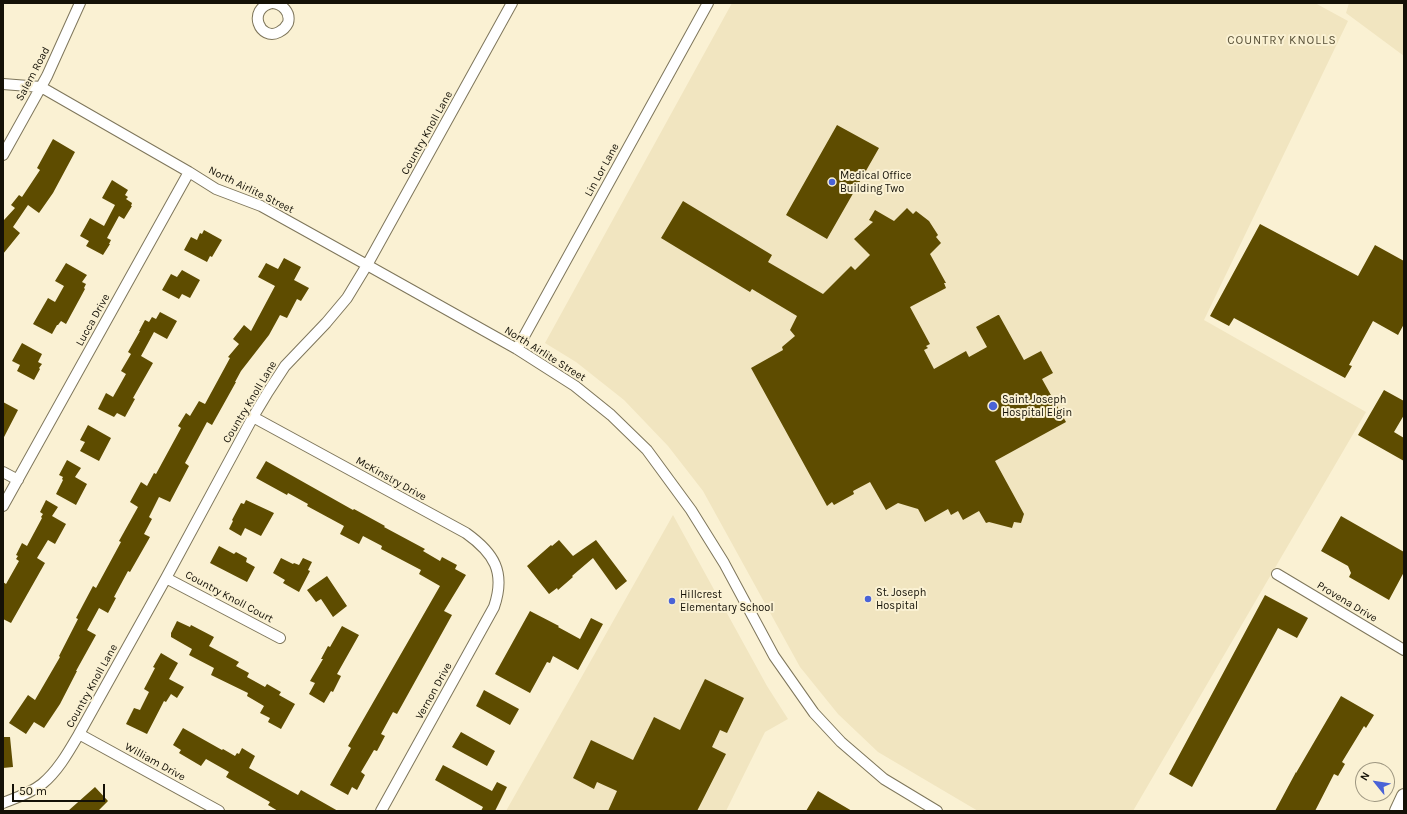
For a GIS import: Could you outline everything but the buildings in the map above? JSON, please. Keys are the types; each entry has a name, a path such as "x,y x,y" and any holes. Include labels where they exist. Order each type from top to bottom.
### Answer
{"main road":[{"path":"1397,811 1404,796"}],"street":[{"name":"Salem Road","path":"3,155 41,87 80,3"},
{"name":"Country Knoll Lane","path":"3,803 34,789 43,783 64,758 79,734 166,578 253,417 286,366 347,298 367,265 512,3"},
{"name":"Lin Lor Lane","path":"517,349 708,3"},
{"name":"North Airlite Street","path":"3,84 41,87 216,189 261,206 367,265 517,349 575,386 611,415 646,450 691,510 724,563 774,656 814,714 841,742 884,779 937,811"},
{"name":"Lucca Drive","path":"3,506 189,172"},
{"name":"McKinstry Drive","path":"253,417 466,533 479,542 495,560 499,579"},
{"path":"3,472 18,480"},
{"name":"Provena Drive","path":"1277,574 1404,650"},
{"name":"Country Knoll Court","path":"166,578 280,638"},
{"name":"Vernon Drive","path":"381,811 489,617 497,598 499,579"},
{"name":"William Drive","path":"79,734 219,811"}],"shaded area":[{"name":"Saint Joseph Hospital Elgin","path":"732,3 1315,3 1348,21 1204,320 1366,412 1133,811 978,811 878,752 838,714 800,667 703,491 668,446 624,400 576,362 545,343"},
{"path":"1349,3 1404,3 1404,56 1346,13"},
{"name":"Hillcrest Elementary School","path":"673,515 767,686 788,719 765,732 726,811 506,811"}],"place":[{"name":"Medical Office Building Two","path":"832,182"},
{"name":"Saint Joseph Hospital Elgin","path":"993,406"},
{"name":"St. Joseph Hospital","path":"868,599"},
{"name":"Hillcrest Elementary School","path":"672,601"}],"district":[{"name":"COUNTRY KNOLLS","path":"1282,41"}]}
